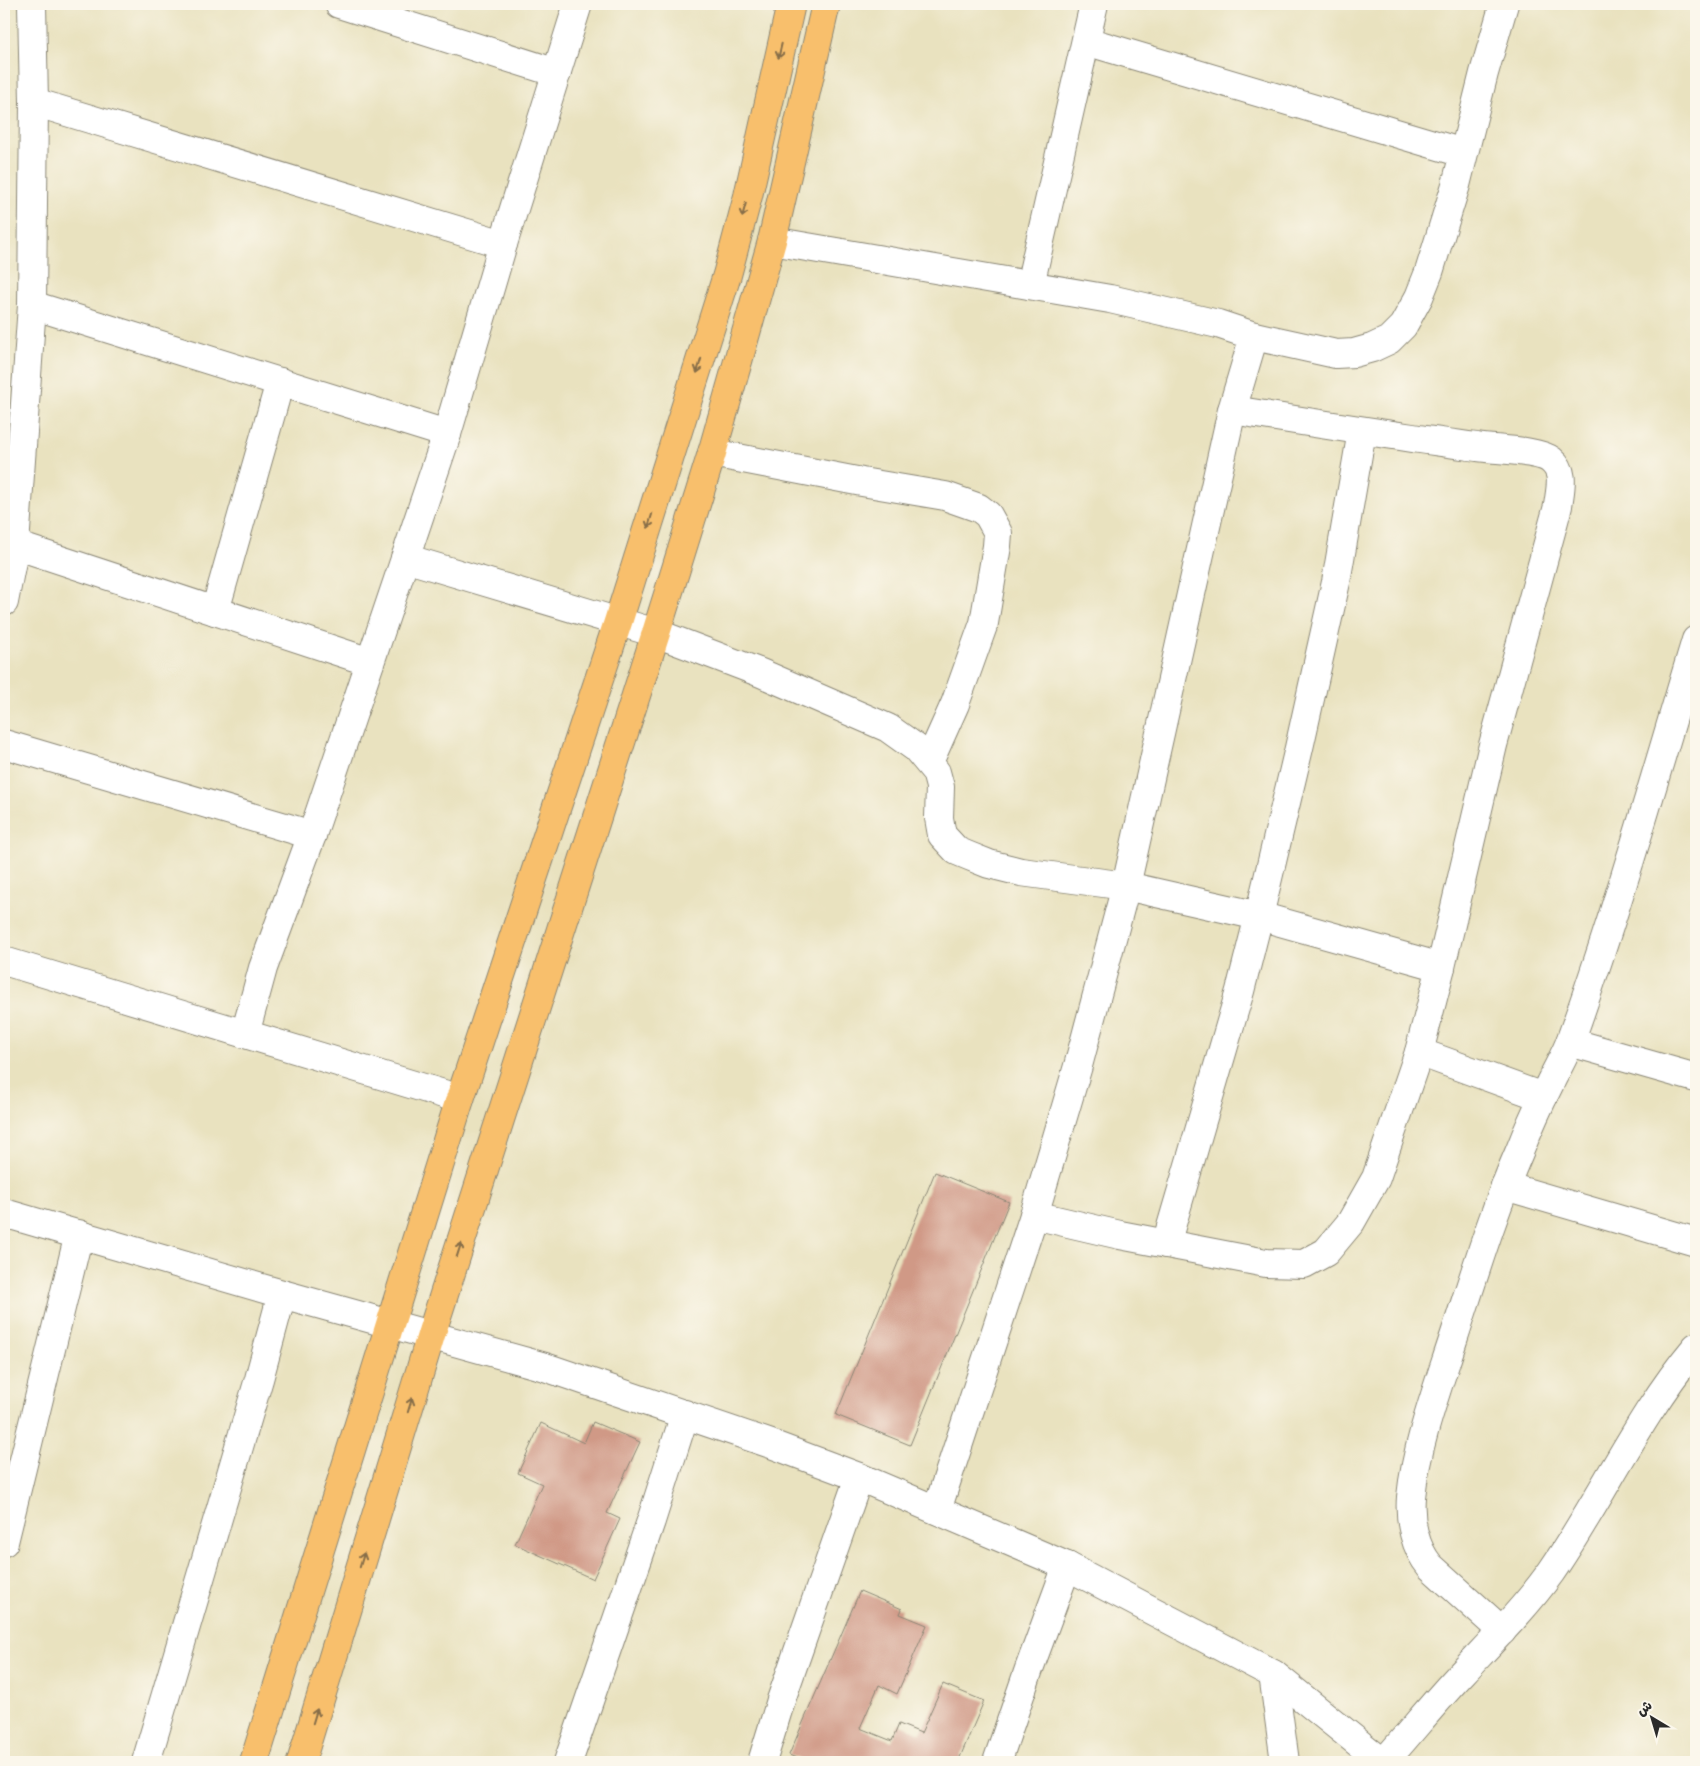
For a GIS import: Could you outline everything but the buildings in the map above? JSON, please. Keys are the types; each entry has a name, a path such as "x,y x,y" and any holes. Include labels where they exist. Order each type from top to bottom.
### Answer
{"main road":[{"path":"254,1762 460,1099 618,622 727,275 748,196 791,4"},
{"path":"301,1762 431,1335 712,453 772,241 826,4"}],"street":[{"path":"4,602 15,545 32,305 34,102 32,4"},
{"path":"339,4 557,73"},
{"path":"245,1034 263,968 312,835 447,434 503,244 578,4"},
{"path":"1030,286 1094,4"},
{"path":"772,241 1120,301 1218,324 1254,336 1336,354 1354,353 1372,348 1389,340 1403,326 1419,297 1442,232 1504,4"},
{"path":"1086,41 1463,153"},
{"path":"34,102 503,244"},
{"path":"32,305 447,434"},
{"path":"937,1510 1034,1215 1078,1066 1126,886 1232,410 1254,336"},
{"path":"216,611 280,382"},
{"path":"1034,1215 1166,1244 1266,1263 1304,1264 1326,1252 1351,1222 1376,1178 1419,1052 1493,745 1558,506 1562,482 1561,474 1553,462 1533,453 1498,451 1232,410"},
{"path":"1166,1244 1237,1000 1259,916 1336,582 1362,431"},
{"path":"712,453 945,496 979,508 988,515 998,533 984,622 955,704 929,762"},
{"path":"15,545 370,662"},
{"path":"405,558 656,633 761,673 877,722 903,738 929,762 938,778 941,795 939,818 942,834 957,851 989,864 1021,872 1126,886 1259,916 1441,967"},
{"path":"1502,1632 1430,1566 1422,1556 1415,1538 1411,1498 1417,1464 1436,1392 1505,1186 1543,1097 1570,1042 1625,877 1696,640"},
{"path":"4,744 312,835"},
{"path":"4,961 460,1099"},
{"path":"1570,1042 1696,1078"},
{"path":"1419,1052 1543,1097"},
{"path":"1505,1186 1696,1242"},
{"path":"4,1213 282,1294 545,1367 685,1414 859,1477 1067,1566 1273,1674 1383,1762 1462,1672 1502,1632 1551,1572 1654,1402 1696,1347"},
{"path":"4,1542 79,1234"},
{"path":"146,1762 259,1379 282,1294"},
{"path":"568,1762 651,1521 685,1414"},
{"path":"762,1762 781,1700 859,1477"},
{"path":"997,1762 1067,1566"},
{"path":"1273,1674 1285,1762"}]}
